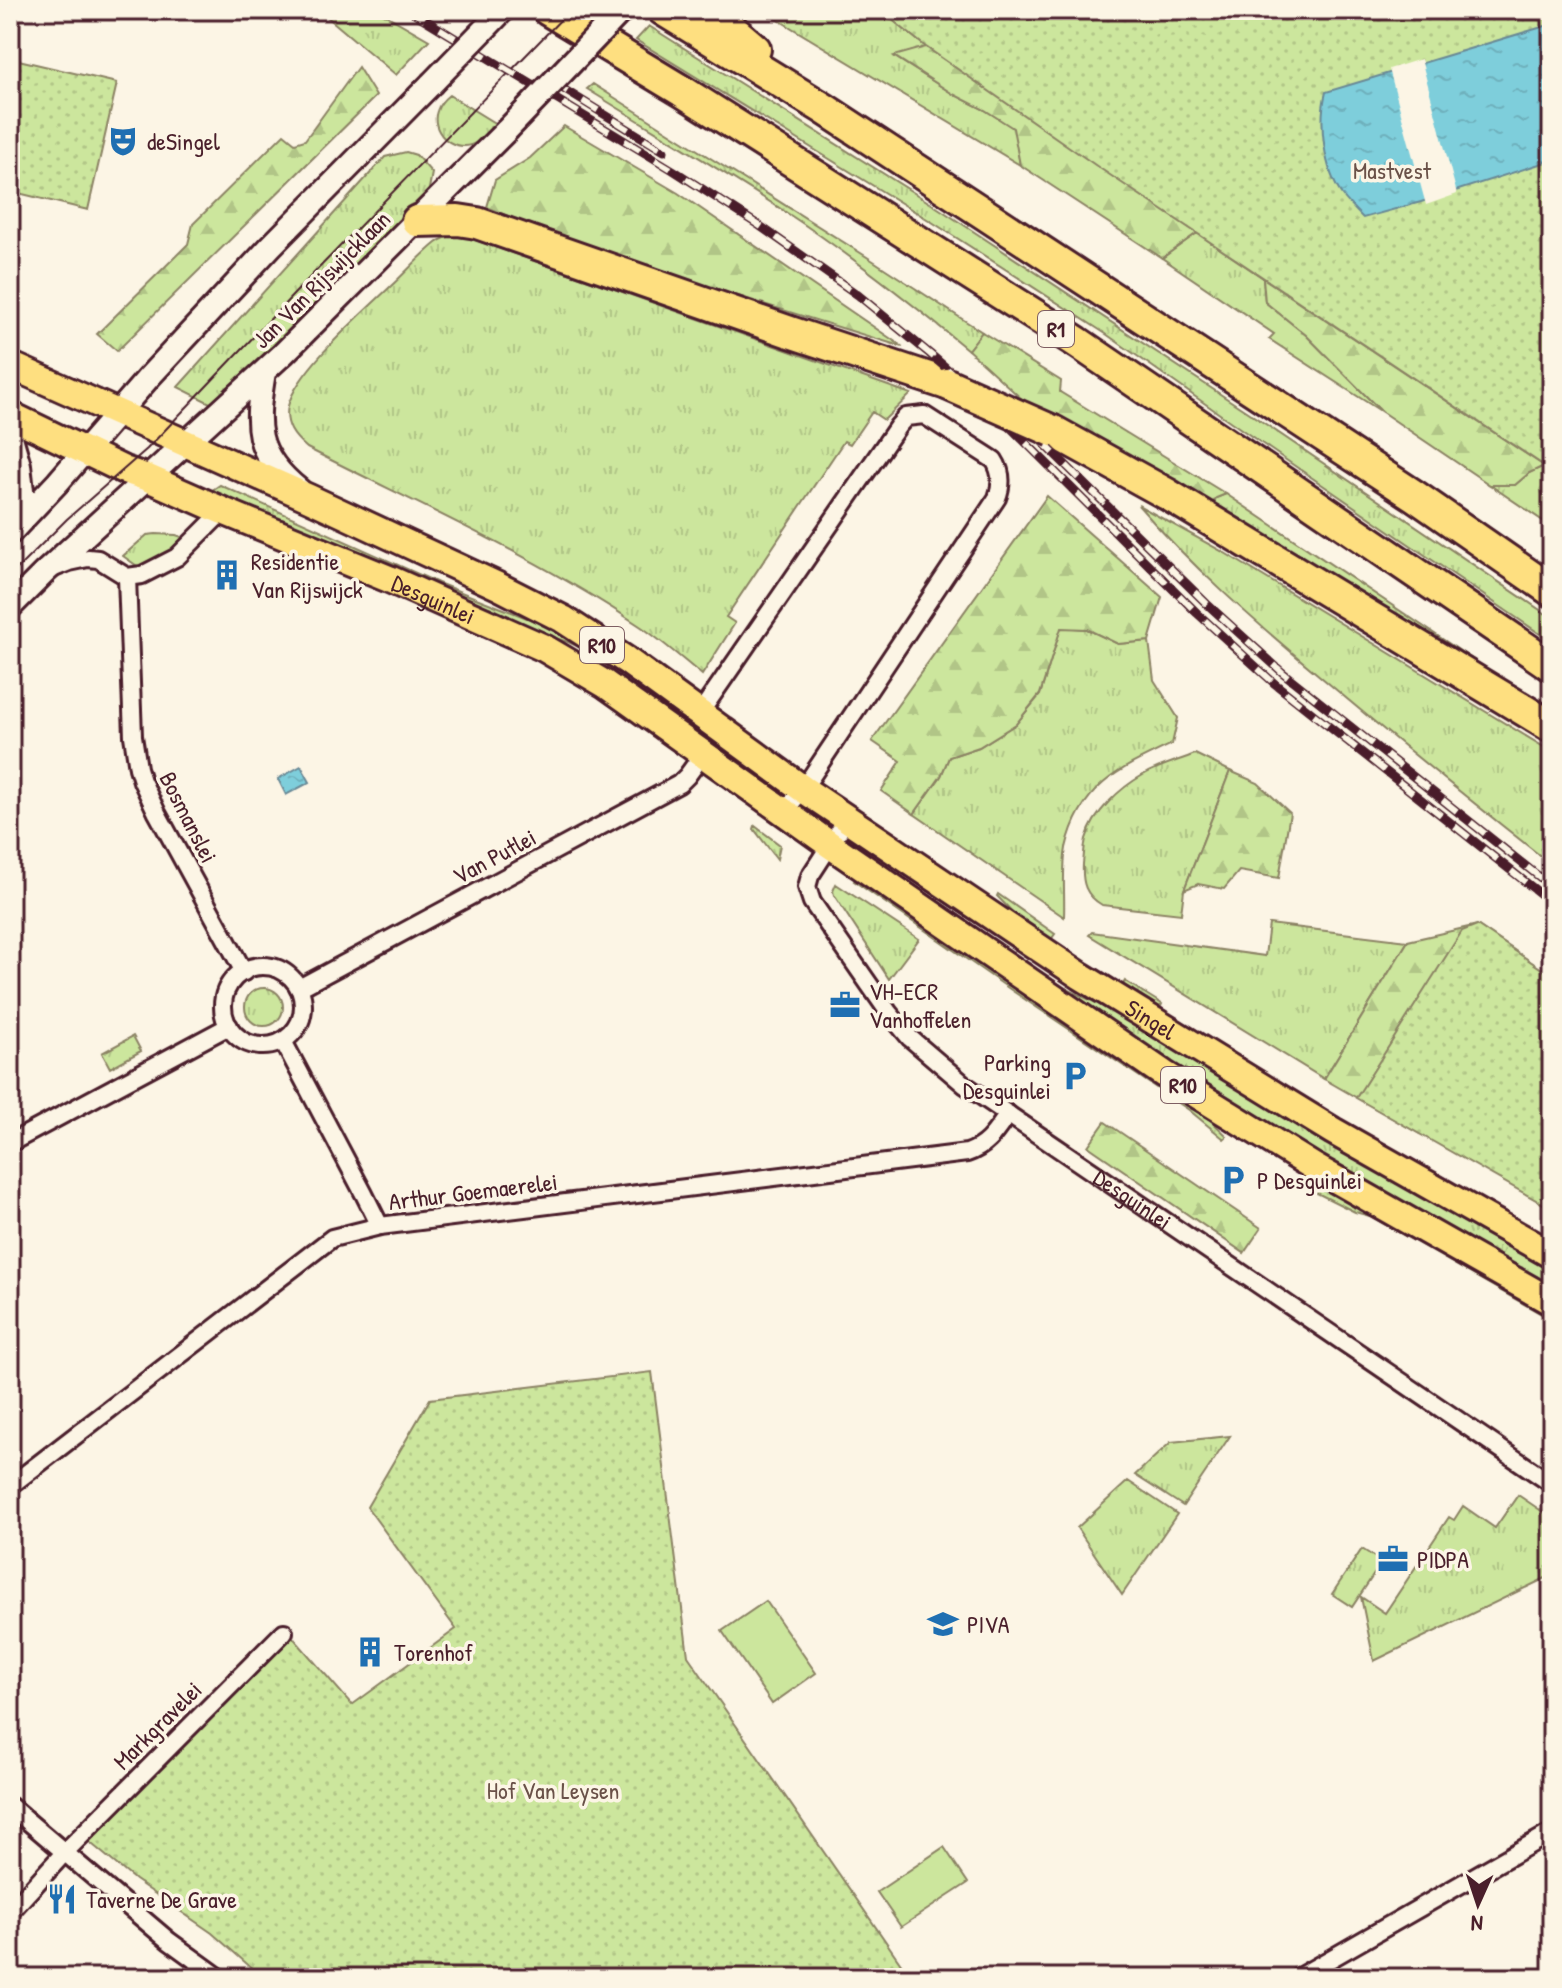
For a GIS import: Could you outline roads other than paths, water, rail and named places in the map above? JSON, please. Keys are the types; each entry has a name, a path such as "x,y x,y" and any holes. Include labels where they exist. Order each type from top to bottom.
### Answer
{"highway":[{"name":"R1","path":"548,10 682,91 1077,342 1552,666"},
{"name":"R1","path":"663,10 823,108 1415,496 1552,591"},
{"path":"709,10 823,108"},
{"path":"417,221 458,220 489,227 947,384 1053,431 1167,494 1552,727"}],"main road":[{"path":"18,525 271,246 503,10"},
{"name":"Jan Van Rijswijcklaan","path":"10,607 264,372 507,130 622,10"},
{"name":"Desguinlei","path":"10,365 309,498 563,619 626,660 803,789"},
{"name":"Desguinlei","path":"264,372 257,413 260,439 276,469 309,498"},
{"name":"Desguinlei","path":"10,415 124,470 389,579 544,648 605,684 829,844"},
{"path":"10,434 18,459 18,525"},
{"name":"Singel","path":"803,789 1094,984 1333,1131 1552,1255"},
{"name":"Singel","path":"829,844 1176,1082 1314,1167 1552,1302"}],"street":[{"path":"700,713 906,417 924,415 994,460 1000,478 997,498 803,789 784,812"},
{"path":"127,577 142,575 177,557 223,511"},
{"name":"Jan Van Rijswijcklaan","path":"45,572 88,558 98,559 127,577"},
{"name":"Bosmanslei","path":"127,577 133,736 138,768 157,813 244,972"},
{"name":"Van Putlei","path":"299,988 679,784 703,754"},
{"name":"Desguinlei","path":"847,819 810,876 807,887 812,902 889,1013 910,1038 965,1085 1552,1484"},
{"path":"256,967 281,971 299,988 303,1012 292,1034 283,1041 259,1046 247,1042 237,1036 224,1015 223,1002 234,979 256,967"},
{"path":"10,1143 229,1026"},
{"path":"283,1041 380,1226"},
{"name":"Arthur Goemaerelei","path":"10,1486 332,1238 380,1226 967,1153 988,1142 1008,1114"},
{"name":"Markgravelei","path":"10,1912 64,1853 284,1632"},
{"path":"10,1806 169,1941 220,1978"},
{"path":"1297,1978 1552,1832"}],"water":[{"path":"1552,24 1552,160 1363,218 1342,195 1331,173 1323,131 1326,92"},
{"path":"301,766 310,782 286,795 278,779"}],"tram line":[{"path":"10,576 67,519 147,449 570,10"}],"railway":[{"path":"409,10 673,170 858,295 983,400 1197,613 1274,683 1552,903"},
{"path":"552,82 664,151"},
{"path":"1015,415 1207,604 1282,672 1552,887"}],"place":[{"name":"deSingel","path":"123,141"},
{"name":"Residentie Van Rijswijck","path":"227,575"},
{"name":"VH-ECR Vanhoffelen","path":"845,1005"},
{"name":"Parking Desguinlei","path":"1075,1076"},
{"name":"P Desguinlei","path":"1233,1180"},
{"name":"PIDPA","path":"1393,1559"},
{"name":"PIVA","path":"943,1624"},
{"name":"Torenhof","path":"370,1652"},
{"name":"Taverne De Grave","path":"62,1899"}],"park label":[{"name":"Mastvest","path":"1392,170"},
{"name":"Hof Van Leysen","path":"553,1790"}]}
